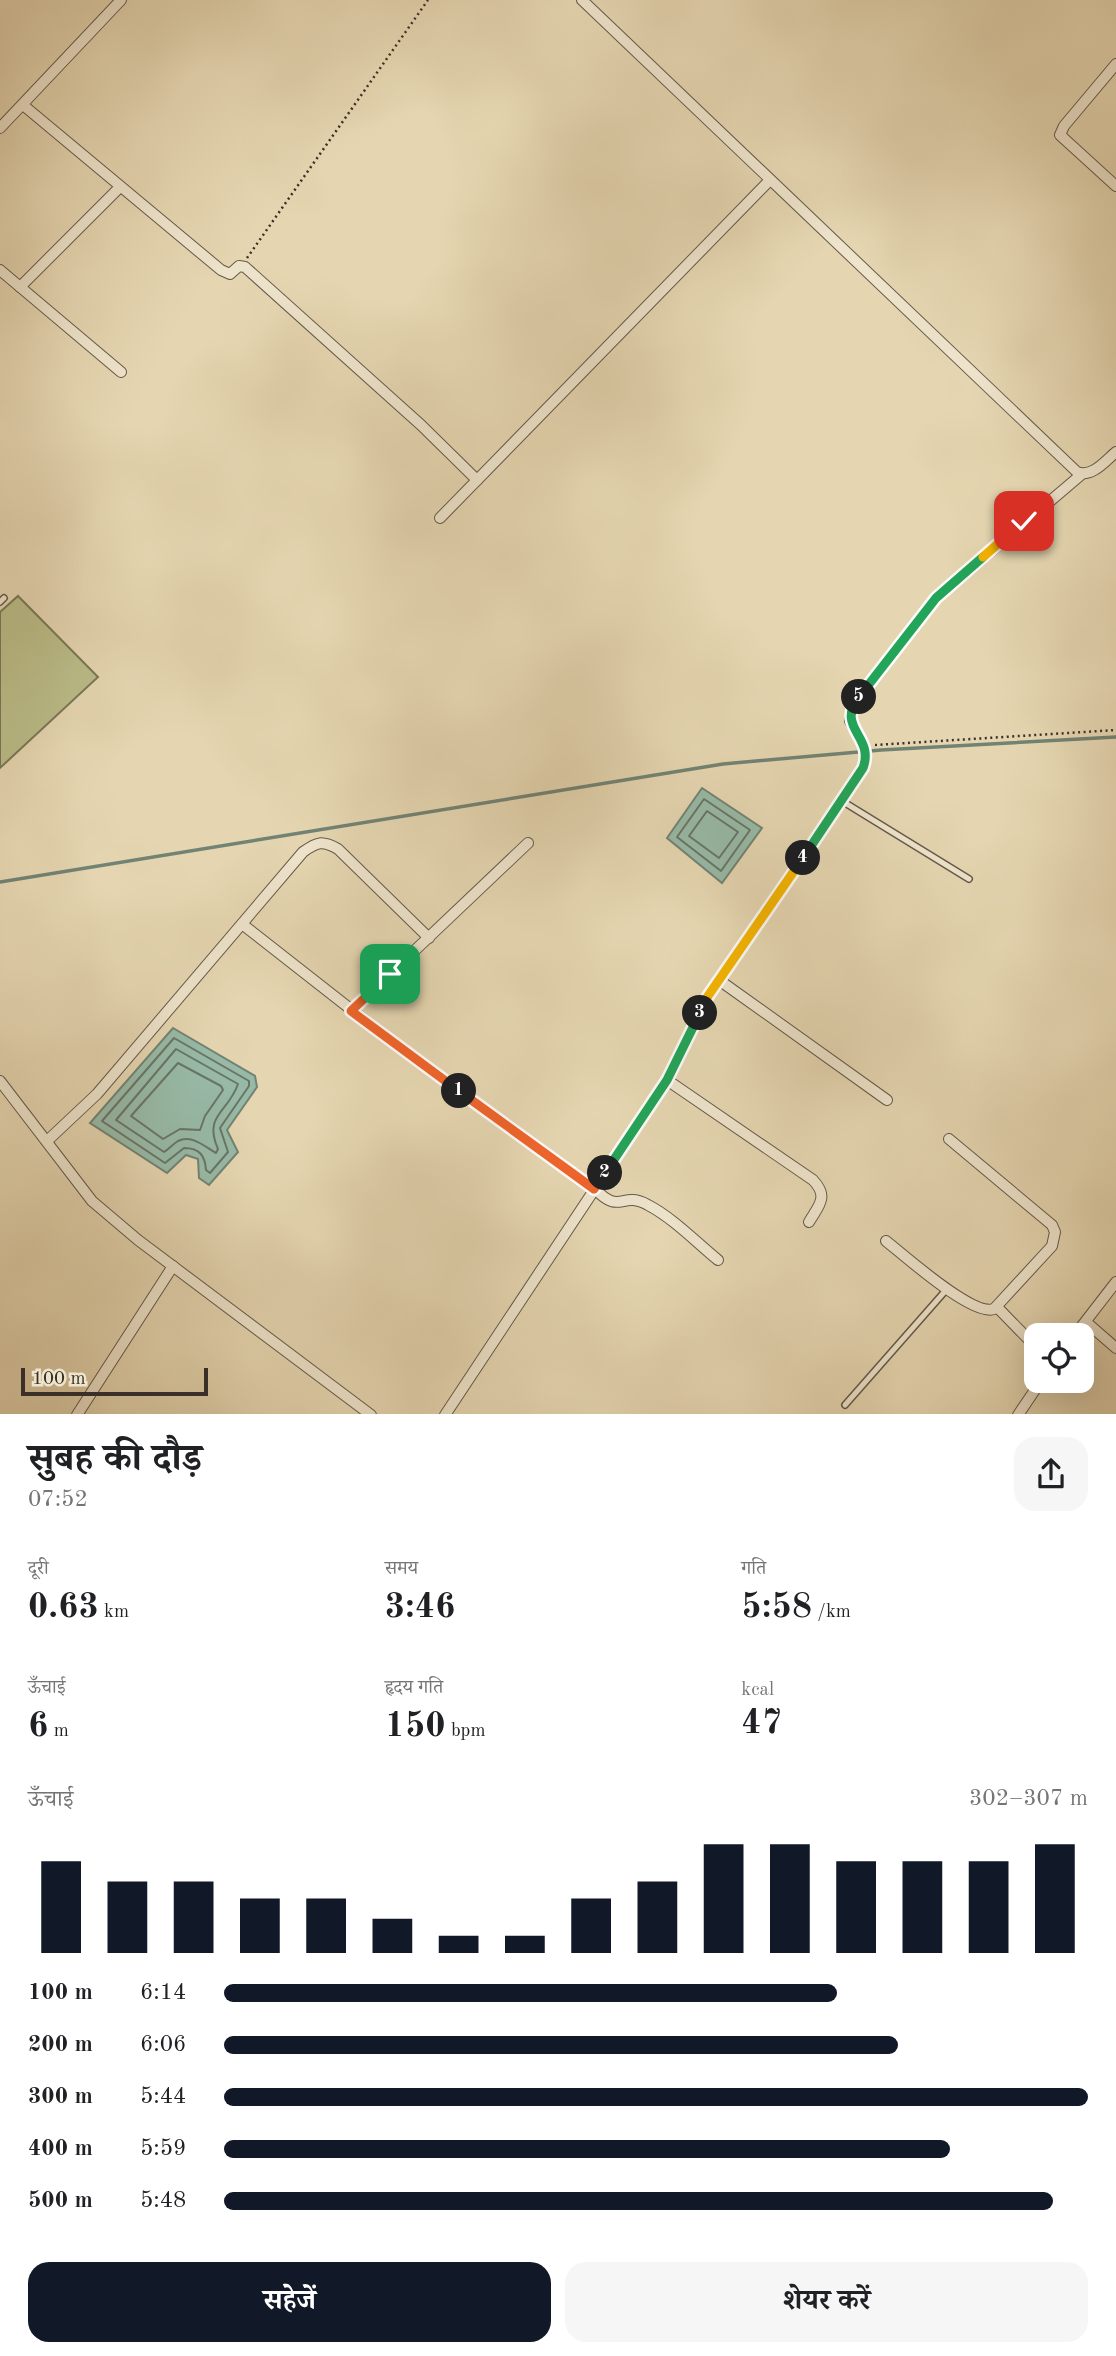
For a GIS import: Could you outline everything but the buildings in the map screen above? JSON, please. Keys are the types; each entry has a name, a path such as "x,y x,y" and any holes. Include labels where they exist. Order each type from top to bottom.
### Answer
{"street":[{"path":"0,128 121,0"},
{"path":"582,0 643,55 769,181 1082,474"},
{"path":"1116,64 1063,126 1060,135 1116,186"},
{"path":"23,105 226,273 234,272 242,265 421,425 477,480"},
{"path":"440,518 769,181"},
{"path":"20,287 120,187"},
{"path":"0,270 121,372"},
{"path":"446,1414 667,1080 708,996 842,801 866,750 850,721 853,704 926,611 963,575 1082,474 1092,471 1116,452"},
{"path":"47,1141 97,1094 303,852 316,843 325,842 338,849 429,938"},
{"path":"351,1011 528,843"},
{"path":"242,924 351,1011 610,1203 629,1199 650,1206 718,1260"},
{"path":"719,979 887,1100"},
{"path":"667,1080 813,1180 821,1189 822,1196 809,1222"},
{"path":"0,1081 92,1201 173,1266 370,1414"},
{"path":"886,1241 947,1288 984,1311 997,1307 1052,1245 1055,1232 1052,1225 949,1139"},
{"path":"79,1414 173,1266"},
{"path":"1116,1282 1086,1322 1116,1348"},
{"path":"997,1307 1024,1334"},
{"path":"1019,1414 1033,1393"}],"lane":[{"path":"842,801 970,879"},
{"path":"845,1405 947,1288"}],"path":[{"path":"242,265 428,0"},
{"path":"866,750 1116,730"}],"shaded area":[{"path":"18,596 98,677 0,768 0,612"}],"water":[{"path":"702,788 762,828 722,883 667,838"},
{"path":"173,1028 255,1076 257,1087 227,1130 238,1152 209,1185 199,1178 198,1159 186,1155 167,1173 90,1123"}],"waterway":[{"path":"0,882 723,764 881,750 1116,737"}],"route":[{"path":"390,974 351,1011 594,1189 667,1080 708,996 863,768 867,757 850,721 853,704 936,598 1024,521"}]}
